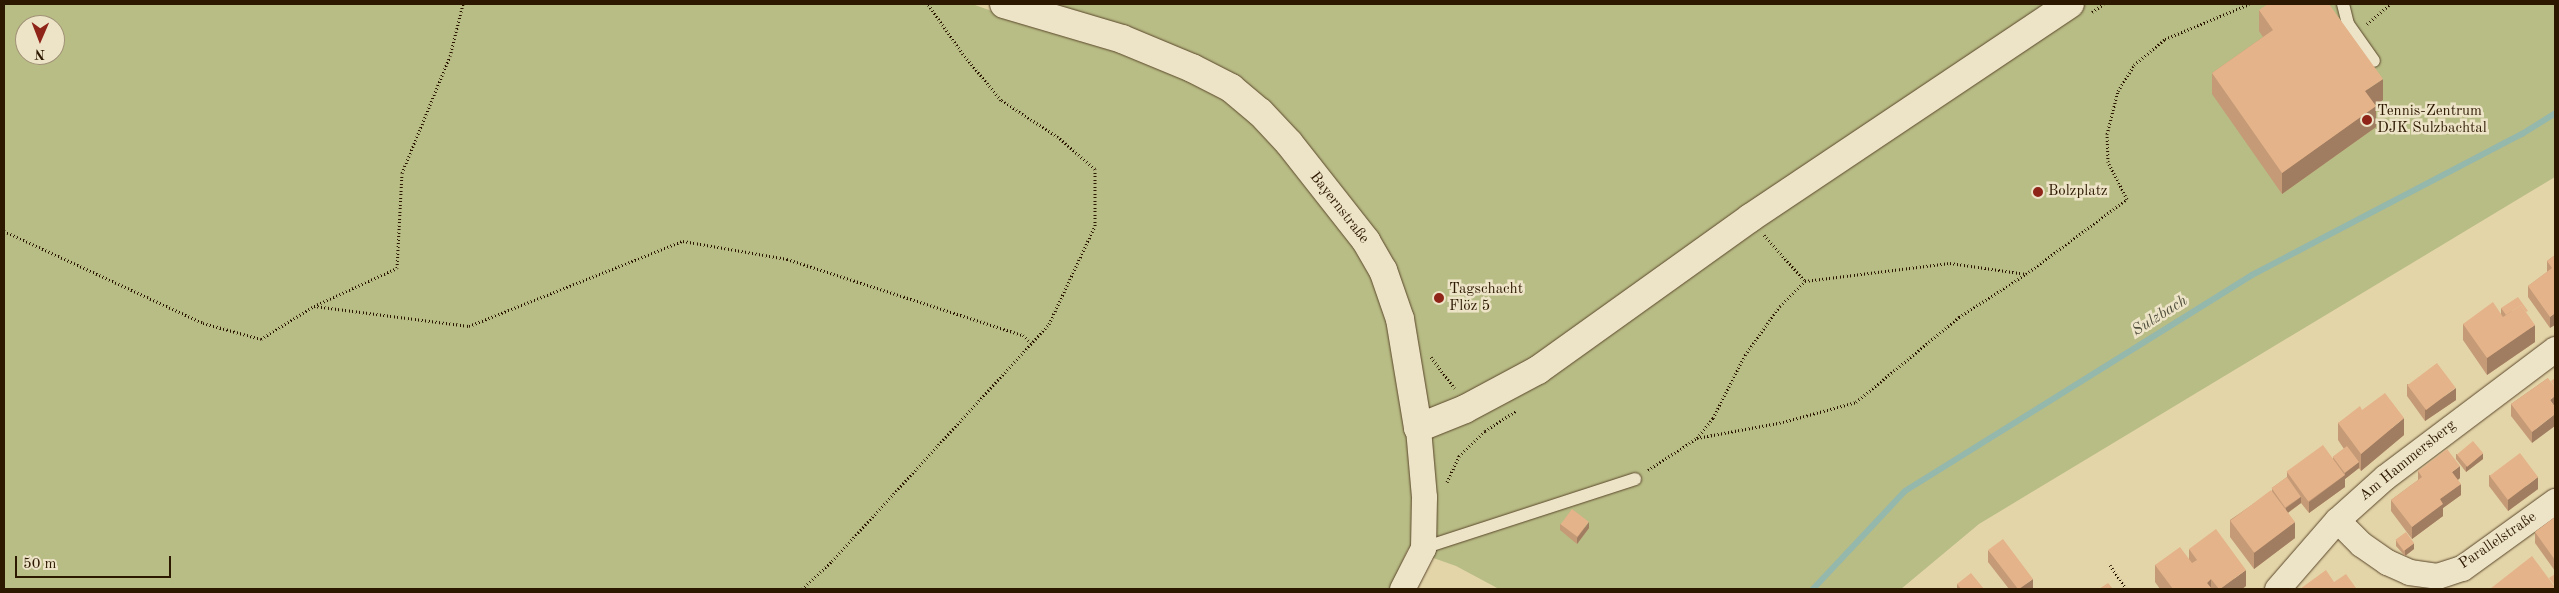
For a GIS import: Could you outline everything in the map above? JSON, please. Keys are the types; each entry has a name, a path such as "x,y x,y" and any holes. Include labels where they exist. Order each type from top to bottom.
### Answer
{"street":[{"name":"Bayernstraße","path":"1004,4 1122,39 1192,68 1231,88 1260,112 1289,143 1366,241 1383,270 1400,319 1418,428 1424,497 1423,548 1402,589"},
{"path":"1418,428 1468,407 1538,370 1760,230 2079,9"},
{"name":"Am Hammersberg","path":"2277,589 2337,520 2440,434 2555,349"},
{"name":"Parallelstraße","path":"2337,520 2361,544 2387,562 2437,583 2462,568 2555,501"}],"lane":[{"path":"2343,4 2348,24 2374,61"},
{"path":"1423,548 1635,479"}],"path":[{"path":"4,231 203,323 261,339 314,306 397,268 402,174 450,56 462,4"},
{"path":"802,589 832,561 1049,324 1095,226 1095,168 1058,137 1001,100 963,54 928,4"},
{"path":"2079,9 2104,4"},
{"path":"1697,438 1784,422 1856,402 1959,317 2026,274 2127,199 2108,162 2107,134 2118,91 2134,65 2165,39 2249,4"},
{"path":"2357,37 2374,15 2390,4"},
{"path":"1760,230 1806,281"},
{"path":"314,306 469,326 683,241 787,259 1023,335 1031,344"},
{"path":"1635,479 1697,438 1713,418 1745,355 1780,306 1806,281 1950,263 2026,274"},
{"path":"1425,349 1485,431"},
{"path":"1446,484 1459,456 1485,431 1525,405"},
{"path":"2110,565 2126,589"}],"green space":[{"path":"4,4 972,4 1037,27 1118,49 1225,98 1253,120 1412,316 1394,264 1299,135 1042,4 2555,4 2555,177 1979,524 1901,589 1499,589 1456,566 1408,549 1390,589 4,589"}],"building":[{"path":"2268,4 2329,4 2383,79 2365,91 2376,106 2282,173 2212,73 2273,30 2259,10"},
{"path":"2555,255 2555,313 2550,317 2528,286 2552,268 2547,261"},
{"path":"2518,297 2528,311 2526,312 2521,305 2506,315 2501,308"},
{"path":"2493,302 2503,317 2521,305 2535,325 2487,358 2463,324"},
{"path":"2437,363 2456,388 2426,410 2407,385"},
{"path":"2548,378 2555,387 2555,396 2550,400 2555,407 2555,414 2532,432 2511,404"},
{"path":"2555,378 2555,387 2551,381"},
{"path":"2385,393 2404,418 2361,454 2338,423 2360,406 2362,410"},
{"path":"2473,441 2483,453 2467,467 2457,454"},
{"path":"2323,445 2345,475 2308,501 2287,471"},
{"path":"2347,446 2359,462 2345,473 2333,457"},
{"path":"2447,449 2460,466 2452,472 2461,484 2440,499 2443,504 2412,527 2391,500 2422,477 2418,471"},
{"path":"2520,453 2538,477 2508,500 2490,476"},
{"path":"2287,477 2301,497 2285,508 2271,488"},
{"path":"2271,490 2295,522 2254,553 2230,521"},
{"path":"1572,509 1589,522 1577,537 1561,524"},
{"path":"2555,517 2555,560 2535,532"},
{"path":"2216,529 2246,570 2220,589 2211,579 2207,583 2212,589 2173,589 2155,565 2180,547 2192,563 2197,560 2189,549"},
{"path":"2406,532 2414,543 2404,551 2395,540"},
{"path":"2003,539 2033,579 2019,589 1988,550"},
{"path":"2532,556 2555,587 2552,589 2490,589"},
{"path":"2326,570 2334,582 2346,574 2356,588 2300,589"},
{"path":"1971,573 1984,589 1961,589 1957,584"},
{"path":"2555,574 2555,586 2549,578"},
{"path":"2108,583 2113,589 2099,589"}],"waterway":[{"name":"Sulzbach","path":"1813,589 1905,491 2252,275 2522,134 2555,113"}],"place":[{"name":"Tennis-Zentrum DJK Sulzbachtal","path":"2367,120"},
{"name":"Bolzplatz","path":"2038,192"},
{"name":"Tagschacht Flöz 5","path":"1439,298"}]}
